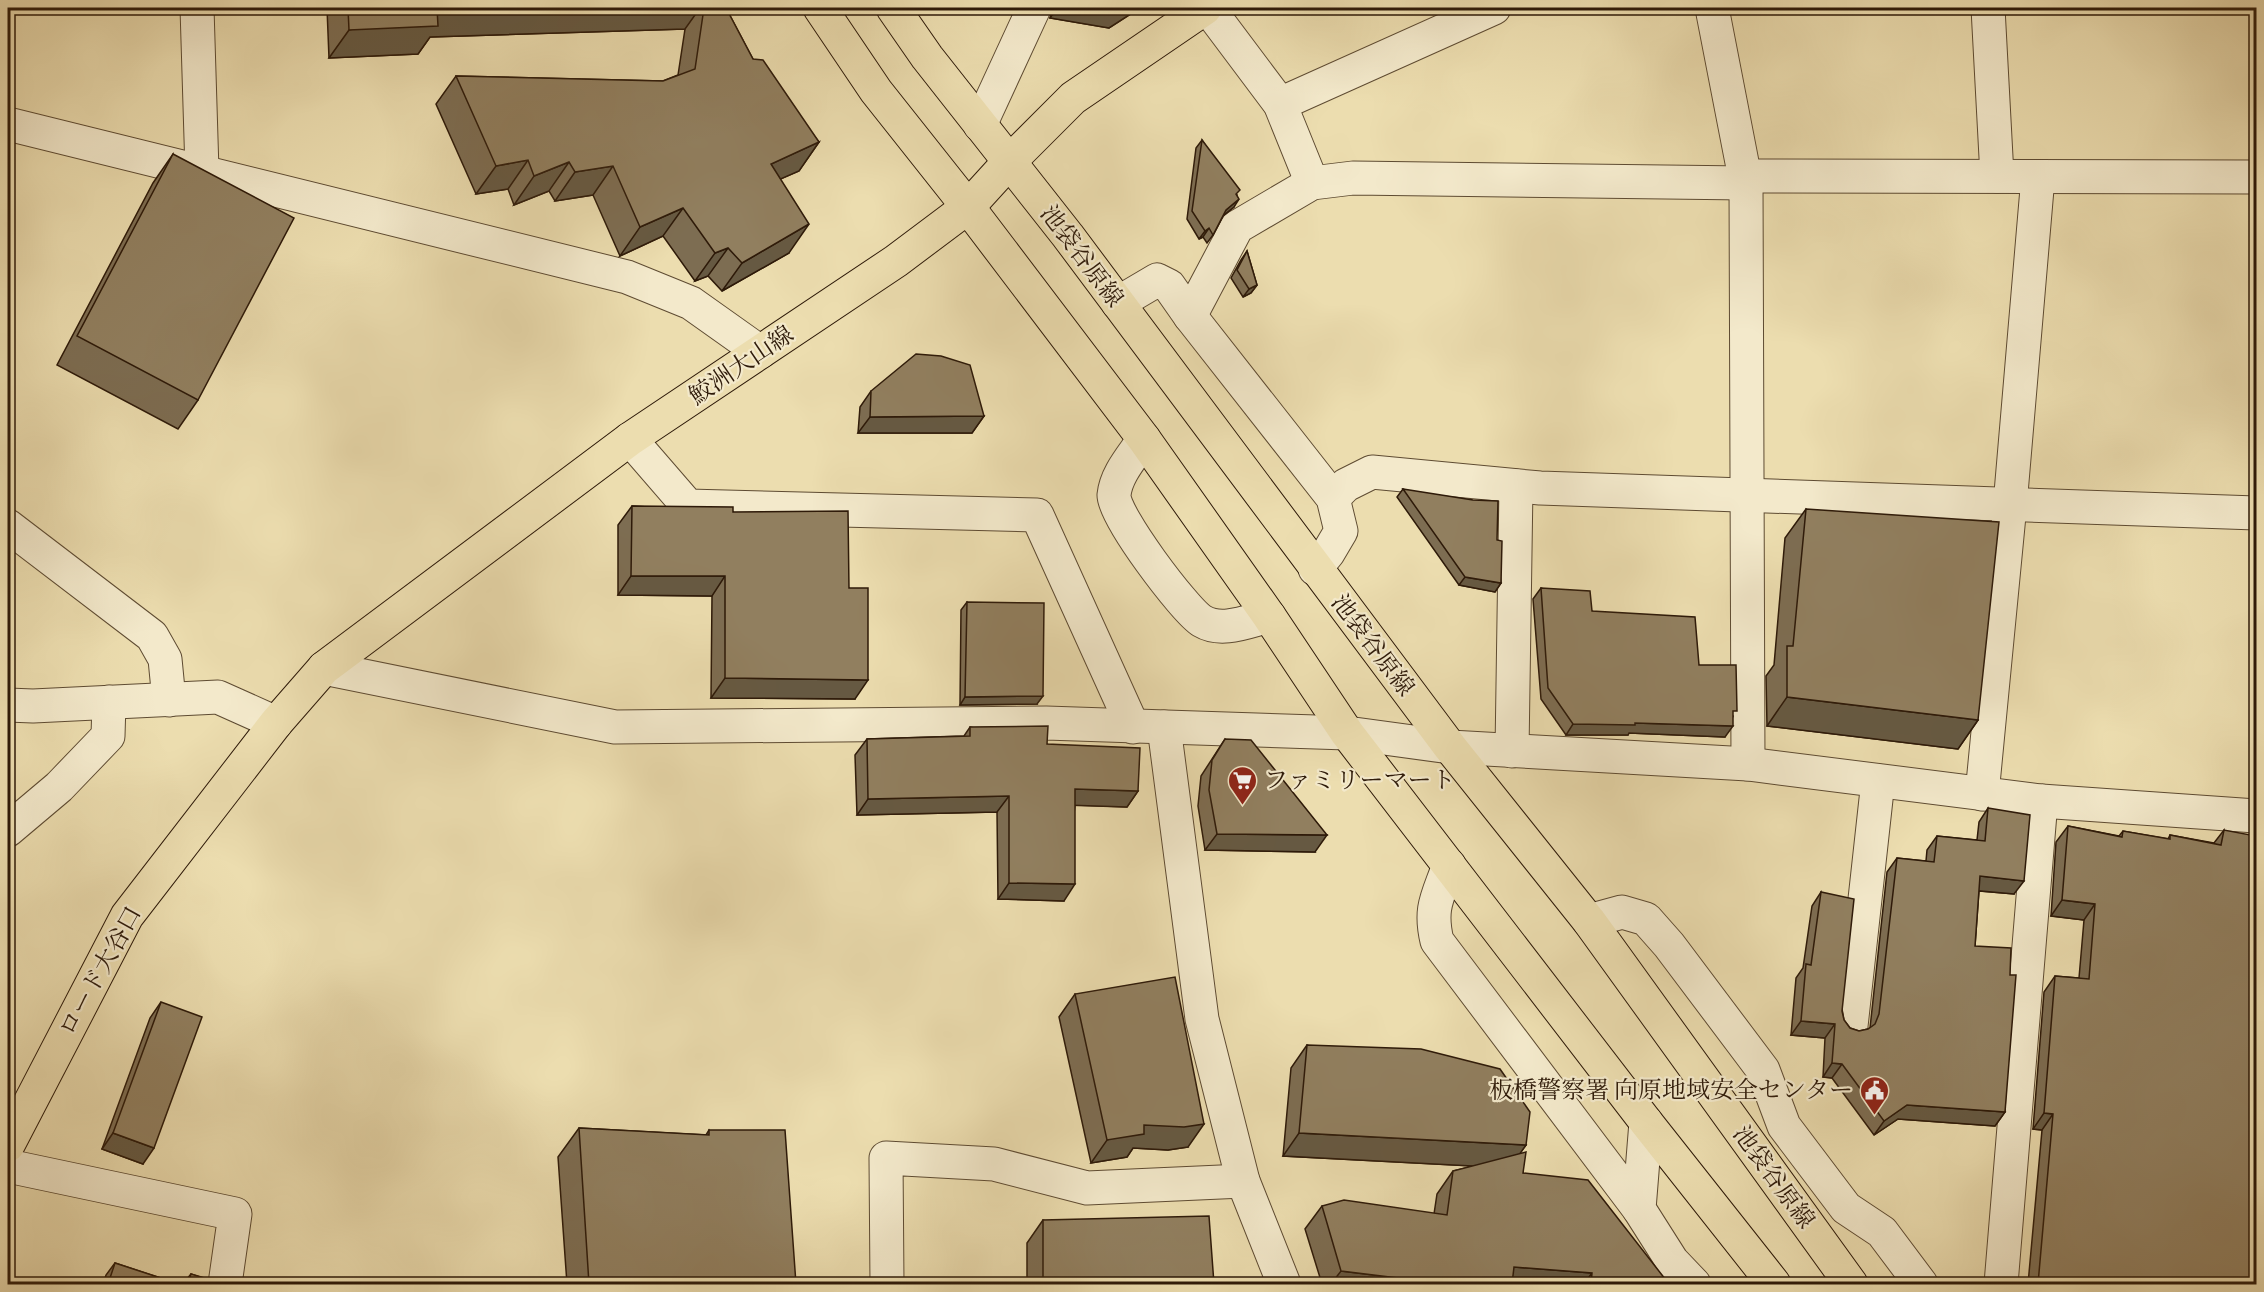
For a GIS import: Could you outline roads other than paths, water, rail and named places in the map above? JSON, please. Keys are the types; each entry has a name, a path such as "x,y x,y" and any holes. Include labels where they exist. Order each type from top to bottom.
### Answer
{"main road":[{"path":"820,8 876,91 968,207 1144,439 1269,616 1347,733 1646,1122 1774,1284"},
{"name":"池袋谷原線","path":"893,8 927,57 1068,236 1450,747 1589,921 1851,1284"},
{"name":"鮫洲大山線","path":"276,723 324,668 630,439 896,261 968,207 1073,98 1207,8"},
{"name":"ロード大谷口","path":"8,1145 127,916 276,723"}],"street":[{"path":"197,8 202,171"},
{"path":"980,125 1034,8"},
{"path":"1207,8 1280,105 1312,183"},
{"path":"1280,105 1494,8"},
{"path":"1712,8 1745,180 1748,764"},
{"path":"1988,8 1996,176"},
{"path":"8,124 627,277 691,303 760,352"},
{"path":"1190,316 1237,227 1312,183 1353,178 1745,180 1996,176 2256,177"},
{"path":"1982,794 2038,177"},
{"path":"1118,303 1157,280 1169,286 1333,498 1341,531 1315,569"},
{"path":"630,439 688,506 1037,514 1149,727 1202,1019 1243,1181 1284,1284"},
{"path":"1144,439 1119,478 1114,497 1120,516 1181,602 1203,622 1225,627 1269,616"},
{"path":"1333,498 1346,485 1372,472 1516,486 2256,513"},
{"path":"1512,750 1516,486"},
{"path":"8,526 152,636 165,659 169,700"},
{"path":"324,668 615,727 1046,723 1347,733 1450,747 1748,764 2041,801 2256,816"},
{"path":"8,705 33,706 218,697 276,723"},
{"path":"8,830 59,787 108,736 109,702"},
{"path":"1851,1026 1878,781"},
{"path":"2001,1284 2041,801"},
{"path":"1449,865 1434,906 1433,922 1437,941 1640,1209 1672,1261 1694,1284"},
{"path":"1589,921 1623,912 1646,919 1763,1070 1784,1126 1846,1208 1882,1232 1921,1284"},
{"path":"1640,1209 1646,1122"},
{"path":"887,1284 886,1158 994,1164 1087,1188 1243,1181"},
{"path":"8,1166 235,1214 225,1284"}],"place":[{"name":"ファミリーマート","path":"1243,806"},
{"name":"板橋警察署 向原地域安全センター","path":"1874,1116"}]}
